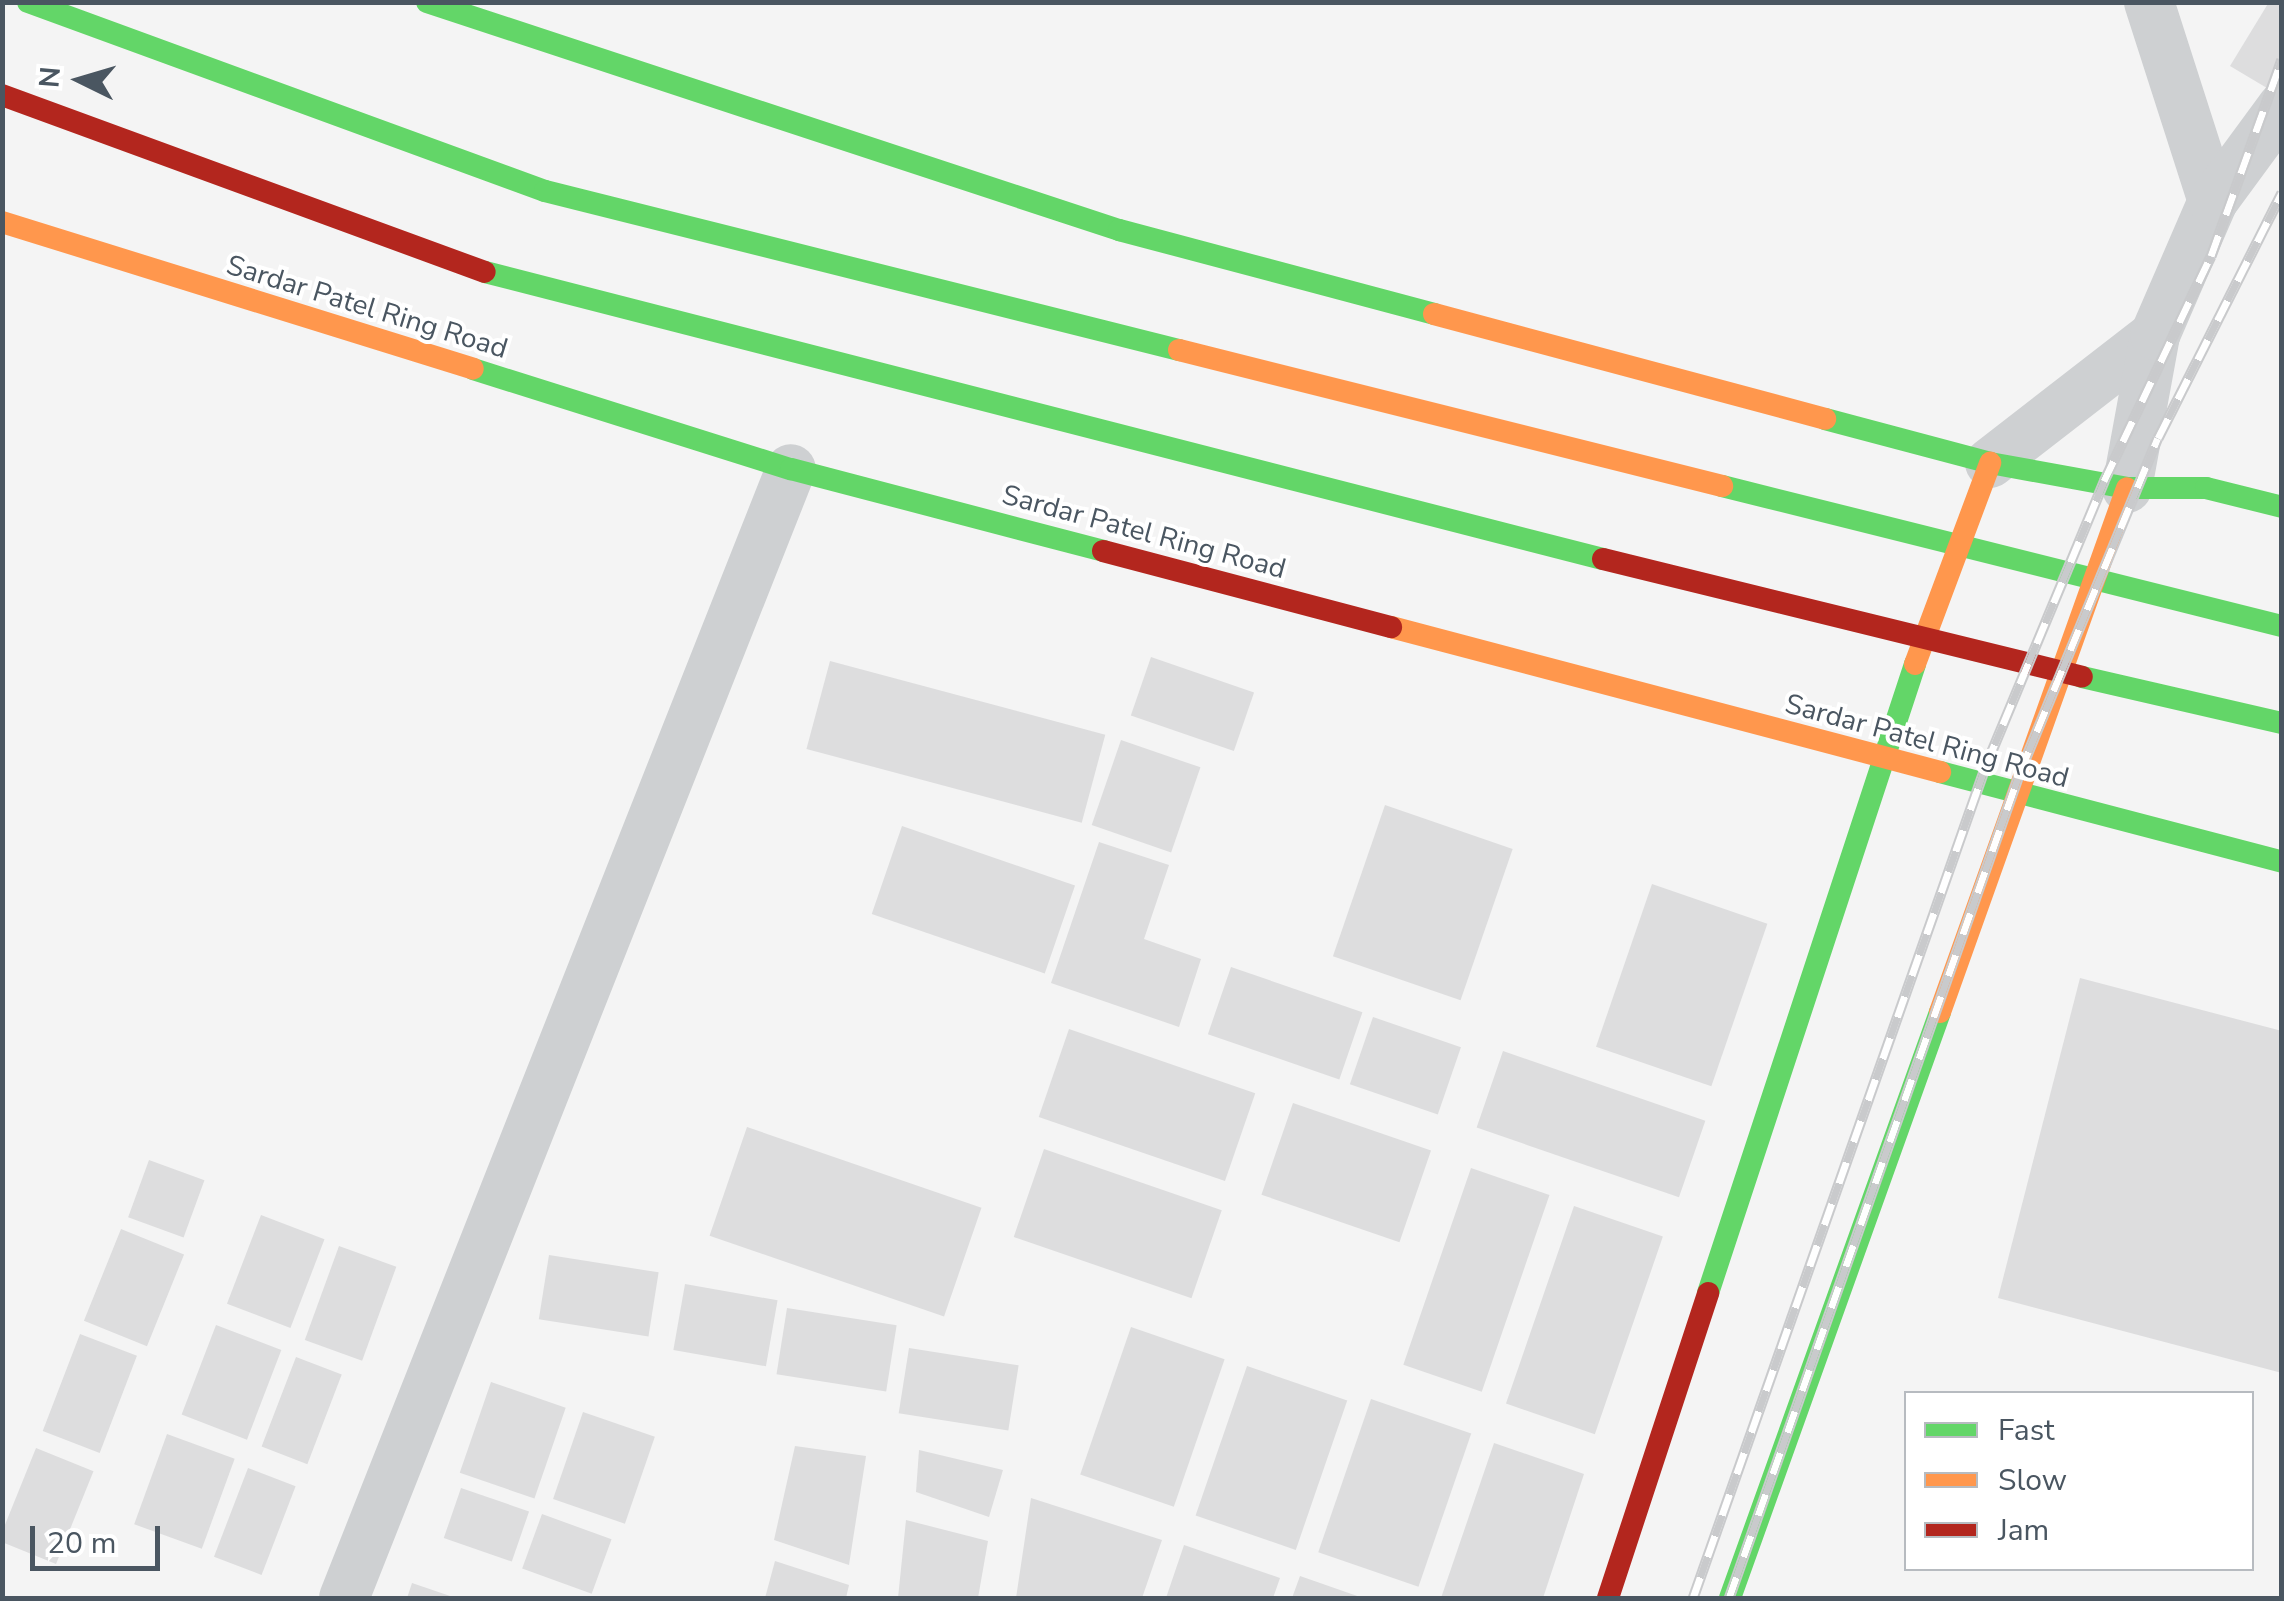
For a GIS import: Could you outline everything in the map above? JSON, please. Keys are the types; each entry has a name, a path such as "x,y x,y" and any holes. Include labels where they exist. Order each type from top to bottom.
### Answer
{"main road":[{"path":"28,2 546,190 2282,626"},
{"path":"426,2 1119,230 1990,464 2127,488 2206,488 2282,507"},
{"path":"2,95 509,280 1924,641 2282,723"},
{"name":"Sardar Patel Ring Road","path":"2,222 792,469 2017,798 2282,862"},
{"path":"1608,1598 1954,546 1990,464"},
{"path":"1730,1598 2127,488"}],"street":[{"path":"2149,2 2213,201"},
{"path":"2127,488 2155,335 2213,201 2282,106"},
{"path":"1990,464 2155,335"},
{"path":"344,1598 792,469"}],"building":[{"path":"2269,2 2282,2 2282,97 2230,66"},
{"path":"1151,657 1254,692 1234,751 1131,716"},
{"path":"830,661 1105,735 1082,823 806,749"},
{"path":"1121,740 1200,767 1171,852 1092,825"},
{"path":"1385,805 1513,849 1461,1000 1333,956"},
{"path":"902,826 1075,886 1045,974 872,914"},
{"path":"1099,842 1169,865 1144,939 1201,959 1179,1027 1051,983"},
{"path":"1652,884 1767,924 1711,1086 1596,1047"},
{"path":"1231,967 1362,1012 1339,1079 1208,1034"},
{"path":"2080,978 2282,1031 2282,1373 1998,1298"},
{"path":"1373,1017 1461,1047 1438,1114 1350,1084"},
{"path":"1069,1029 1255,1093 1225,1181 1039,1117"},
{"path":"1503,1051 1705,1121 1679,1197 1477,1128"},
{"path":"1293,1103 1431,1151 1399,1242 1261,1195"},
{"path":"747,1127 981,1208 944,1316 710,1236"},
{"path":"1044,1149 1222,1210 1191,1298 1014,1237"},
{"path":"149,1160 204,1180 184,1238 128,1217"},
{"path":"1471,1168 1549,1195 1482,1392 1403,1365"},
{"path":"1574,1206 1663,1237 1595,1434 1506,1404"},
{"path":"261,1215 324,1239 290,1328 227,1304"},
{"path":"121,1229 184,1254 147,1346 84,1321"},
{"path":"339,1246 396,1267 362,1361 305,1340"},
{"path":"549,1255 659,1272 648,1337 539,1319"},
{"path":"685,1284 778,1300 766,1366 673,1350"},
{"path":"787,1308 897,1325 886,1392 777,1374"},
{"path":"216,1325 281,1350 247,1440 182,1415"},
{"path":"1131,1327 1225,1359 1174,1507 1080,1475"},
{"path":"80,1334 137,1356 100,1453 43,1431"},
{"path":"909,1348 1019,1365 1008,1431 899,1413"},
{"path":"296,1357 342,1375 307,1464 262,1447"},
{"path":"1247,1366 1347,1401 1296,1550 1196,1515"},
{"path":"491,1382 566,1408 534,1498 460,1473"},
{"path":"1371,1399 1471,1434 1418,1587 1318,1552"},
{"path":"583,1412 655,1437 625,1524 553,1499"},
{"path":"167,1434 235,1459 202,1549 134,1524"},
{"path":"1494,1443 1584,1474 1543,1598 1441,1598"},
{"path":"795,1446 866,1456 849,1565 774,1540"},
{"path":"36,1448 93,1471 56,1564 2,1542 2,1532"},
{"path":"919,1450 1003,1470 989,1517 916,1492"},
{"path":"248,1468 296,1486 262,1575 214,1557"},
{"path":"461,1488 529,1511 512,1562 444,1538"},
{"path":"1031,1498 1162,1540 1142,1598 1016,1598"},
{"path":"542,1514 612,1539 592,1594 522,1569"},
{"path":"906,1520 988,1541 978,1598 898,1598"},
{"path":"1184,1545 1280,1578 1273,1598 1166,1598"},
{"path":"775,1561 849,1585 846,1598 765,1598"},
{"path":"1300,1576 1363,1598 1292,1598"},
{"path":"412,1583 456,1598 407,1598"}],"railway":[{"path":"1693,1598 1986,765 2104,481 2211,256 2282,59"},
{"path":"1729,1598 2020,772 2158,438 2282,193"}],"traffic: fast":[{"path":"28,2 545,191 1179,350"},
{"path":"427,2 1119,230 1434,314"},
{"path":"485,272 1603,559"},
{"path":"473,369 791,469 1103,551"},
{"path":"1825,419 1990,463 2127,488 2206,488 2282,507"},
{"path":"1722,486 2282,626"},
{"path":"1708,1293 1915,664"},
{"path":"2082,677 2282,723"},
{"path":"1940,772 2282,862"},
{"path":"1730,1598 1940,1012"}],"traffic: slow":[{"path":"2,222 473,369"},
{"path":"1434,314 1825,419"},
{"path":"1179,350 1722,486"},
{"path":"1915,664 1990,463"},
{"path":"1940,1012 2127,488"},
{"path":"1391,627 1940,772"}],"traffic: jam":[{"path":"2,95 485,272"},
{"path":"1103,551 1391,627"},
{"path":"1603,559 2082,677"},
{"path":"1608,1598 1708,1293"}]}
